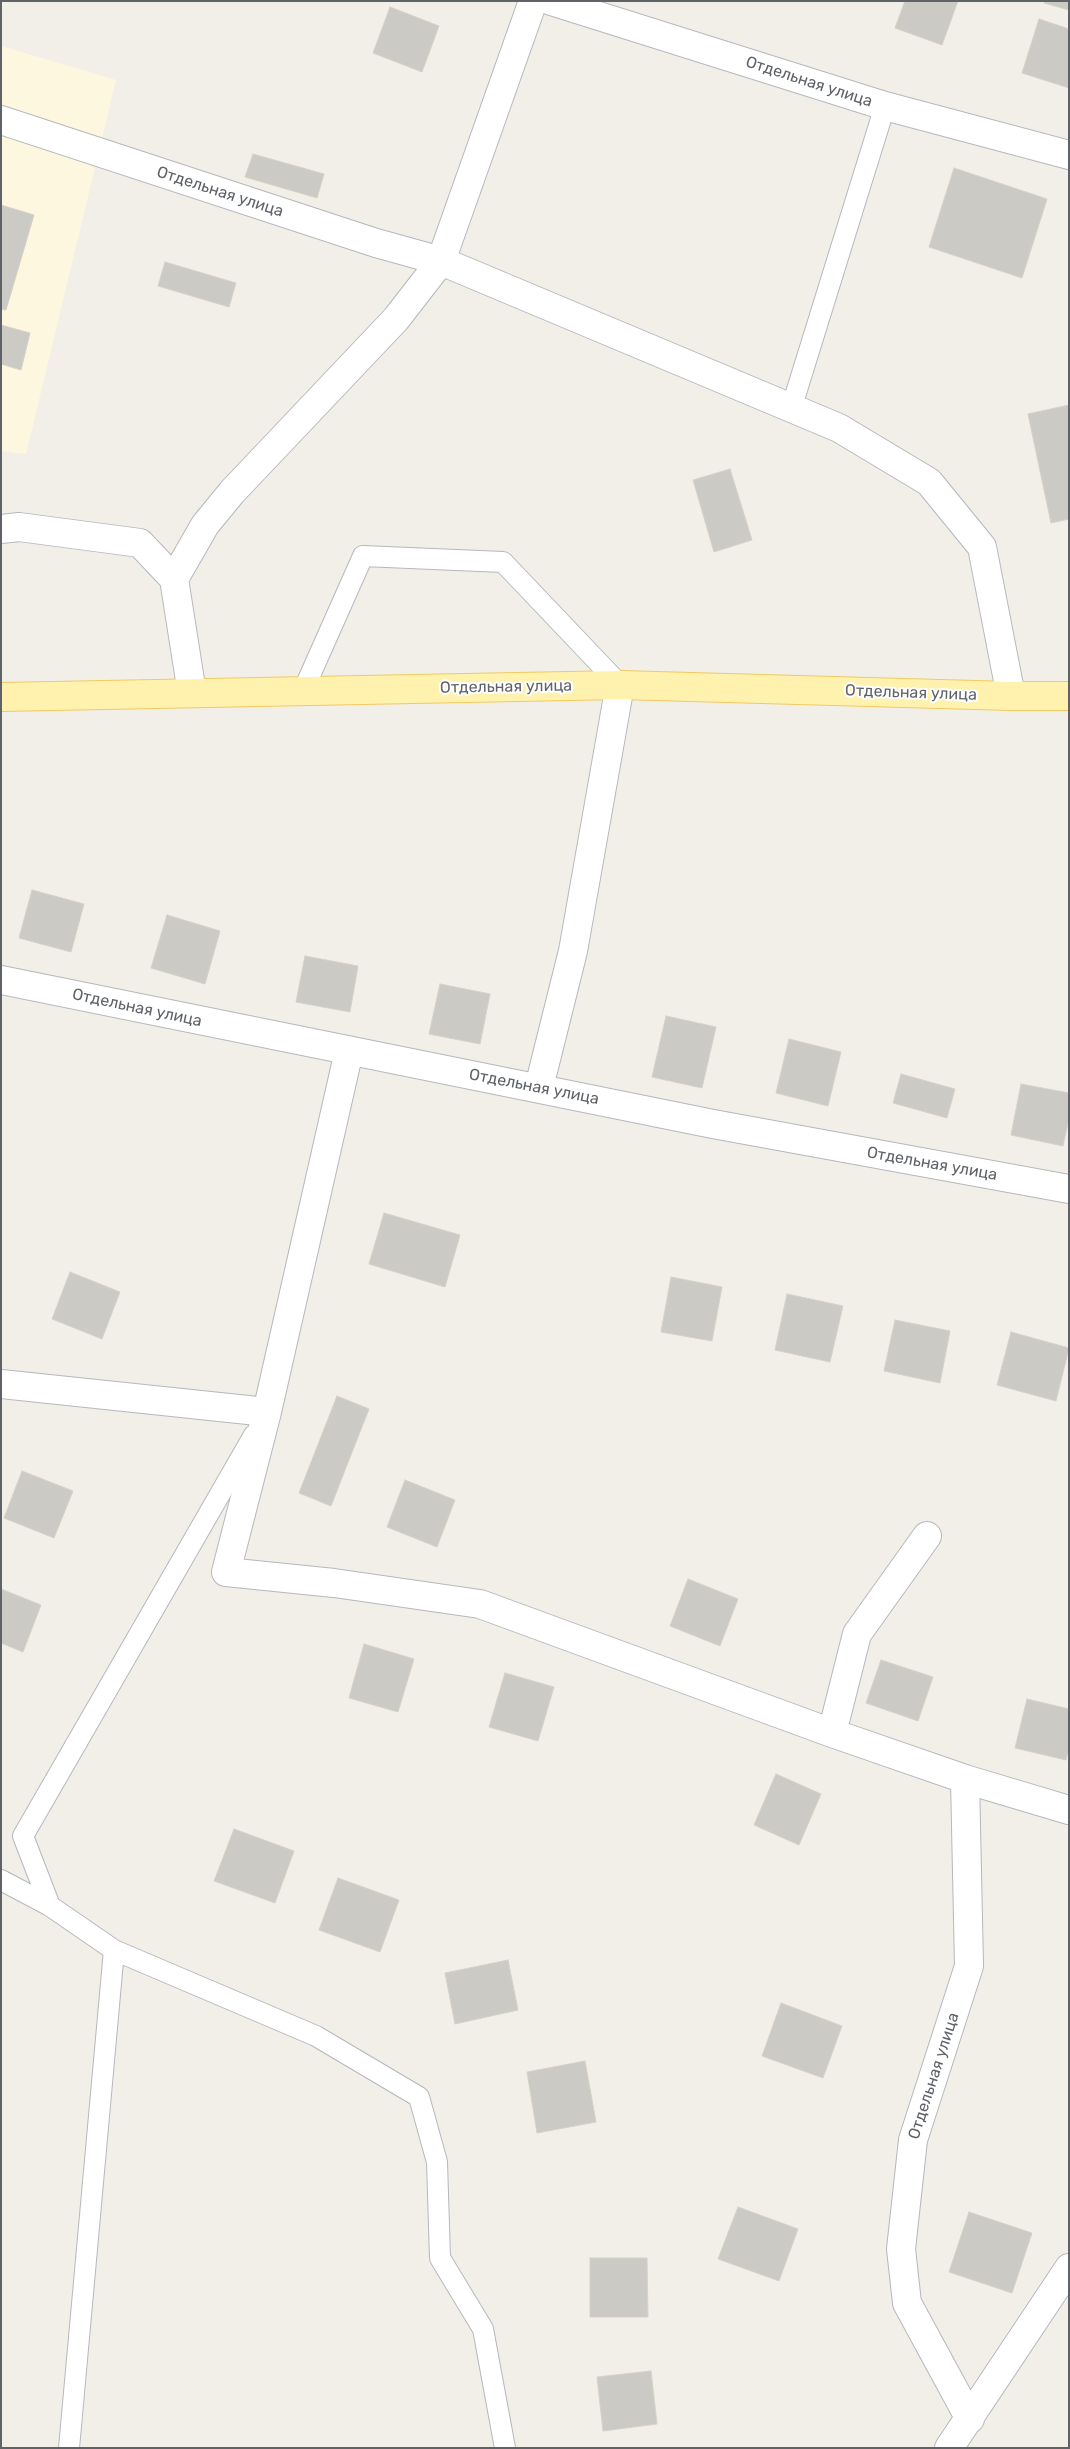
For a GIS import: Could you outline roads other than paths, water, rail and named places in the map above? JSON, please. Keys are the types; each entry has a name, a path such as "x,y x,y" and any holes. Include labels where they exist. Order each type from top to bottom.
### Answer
{"main road":[{"name":"Отдельная улица","path":"1,697 620,685 1069,696"}],"street":[{"path":"174,579 205,525 232,492 396,319 441,261 533,1"},
{"name":"Отдельная улица","path":"551,1 885,106 1069,155"},
{"name":"Отдельная улица","path":"1,120 376,243 441,261 839,428 929,482 982,546 1011,696"},
{"path":"1,529 19,527 140,543 174,579 192,693"},
{"path":"539,1088 573,951 620,685"},
{"name":"Отдельная улица","path":"1,980 713,1124 1069,1188"},
{"path":"349,1051 267,1412 226,1572 334,1583 480,1604 832,1733 965,1779 1069,1810"},
{"path":"1,1384 267,1412"},
{"path":"832,1733 856,1634 928,1536"},
{"name":"Отдельная улица","path":"965,1779 969,1966 912,2140 901,2249 907,2303 970,2419"},
{"path":"949,2448 1069,2268"}],"lane":[{"path":"791,409 885,106"},
{"path":"302,691 363,556 503,562 620,685"},
{"path":"50,1906 23,1836 267,1412"},
{"path":"1,1880 50,1906 114,1950 316,2036 419,2097 437,2162 440,2258 483,2330 505,2448"},
{"path":"69,2448 114,1950"}]}
